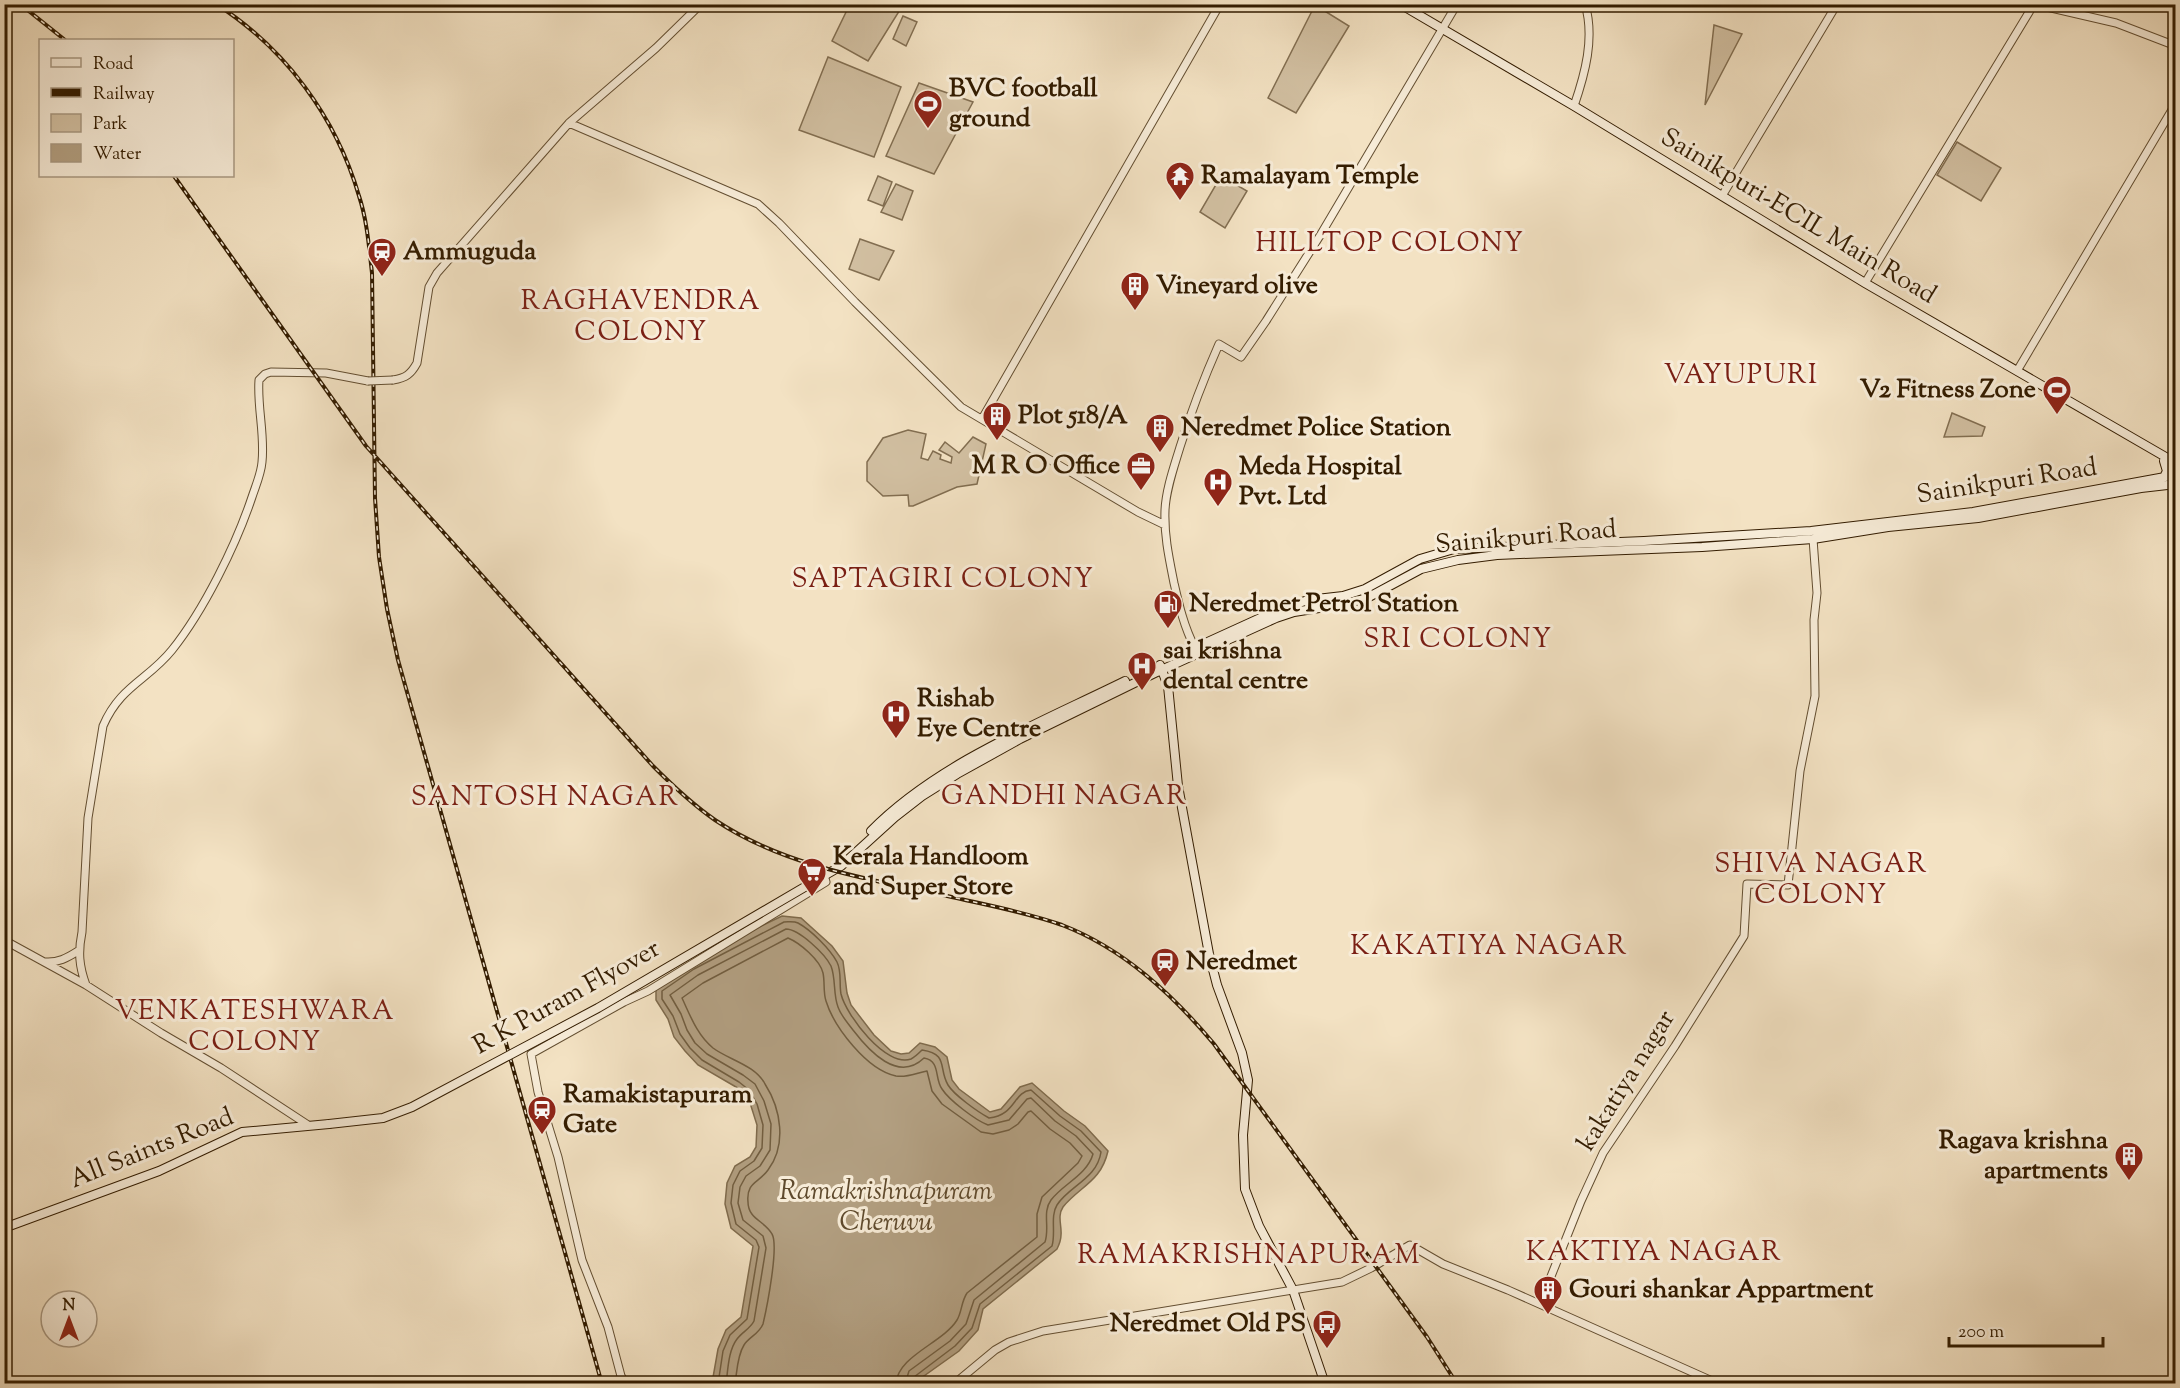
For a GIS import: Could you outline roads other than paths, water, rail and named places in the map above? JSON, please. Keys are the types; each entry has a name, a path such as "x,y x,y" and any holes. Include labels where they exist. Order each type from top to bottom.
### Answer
{"main road":[{"name":"Sainikpuri-ECIL Main Road","path":"1400,4 1574,106 1865,283 2162,458 2175,463"},
{"path":"2162,458 2175,474"},
{"path":"2162,458 2167,471 2164,477"},
{"name":"Sainikpuri Road","path":"1736,540 1974,512 2175,474"},
{"name":"Sainikpuri Road","path":"824,875 837,868 874,828 918,790 1020,732 1158,668 1276,618 1294,612 1367,598 1420,559 1454,549 1812,539 1888,527 1978,518 2141,488 2175,484"},
{"name":"Sainikpuri Road","path":"1158,668 1195,648 1278,610 1308,600 1343,596 1395,577"},
{"path":"1158,668 1169,700 1178,786 1209,954 1242,1053 1248,1080 1243,1135 1245,1188 1259,1226 1293,1290 1325,1383"},
{"name":"R K Puram Flyover","path":"318,1125 382,1118 412,1107 598,1008 824,875"},
{"name":"All Saints Road","path":"4,1228 159,1171 242,1132 318,1125"}],"street":[{"path":"86,985 80,968 78,951 82,932 88,818 103,726 108,714 121,696 173,649 206,599 240,529 258,480 262,462 259,380 271,372 317,372 368,381 401,379 411,374 417,363 429,287 437,273 569,123 656,48 701,4"},
{"path":"982,419 1220,4"},
{"path":"1195,648 1187,633 1177,597 1166,543 1165,525 1165,507 1173,470 1192,409 1219,344 1241,357 1266,321 1457,4"},
{"path":"1574,106 1588,59 1589,26 1585,4"},
{"path":"1722,196 1837,4"},
{"path":"1865,283 2034,4 2116,23 2175,46"},
{"path":"2017,371 2175,103"},
{"path":"569,123 758,204 961,407 1138,512 1165,525"},
{"name":"kakatiya nagar","path":"1540,1304 1581,1201 1603,1153 1675,1046 1744,936 1747,884 1788,885 1800,771 1815,696 1814,620 1817,593 1812,539"},
{"path":"626,1383 621,1376 608,1327 582,1260 558,1157 538,1092 531,1054 648,991 795,902 826,882 824,875"},
{"path":"4,940 86,985 161,1034 221,1068 308,1125"},
{"path":"42,962 64,959 78,951"},
{"path":"954,1383 995,1350 1009,1342 1044,1331 1341,1282 1371,1268 1410,1245 1443,1264 1719,1383"}],"water":[{"name":"Ramakrishnapuram Cheruvu","path":"782,916 801,918 832,946 843,961 851,1005 874,1035 891,1051 901,1054 909,1053 920,1043 935,1047 947,1057 952,1080 959,1089 990,1112 1001,1109 1020,1087 1032,1083 1085,1126 1108,1151 1095,1177 1061,1210 1061,1239 1057,1249 983,1309 978,1330 959,1351 914,1383 712,1383 718,1349 726,1330 741,1317 753,1246 731,1228 725,1204 727,1183 735,1166 750,1157 756,1147 757,1125 746,1094 698,1065 674,1037 668,1019 656,1000 656,986 753,930"}],"railway":[{"path":"20,4 64,39"},
{"path":"216,4 264,41 305,87 337,139 362,205 372,273 375,498 379,557 387,609 398,660 602,1384"},
{"path":"175,177 366,446 653,766 675,787 715,820 743,837 773,850 836,871 1002,908 1062,925 1106,947 1146,975 1214,1044 1427,1337 1457,1384"}],"place":[{"name":"BVC football ground","path":"928,130"},
{"name":"Ramalayam Temple","path":"1180,202"},
{"name":"Ammuguda","path":"382,278"},
{"name":"Vineyard olive","path":"1135,312"},
{"name":"V2 Fitness Zone","path":"2057,416"},
{"name":"Plot 518/A","path":"997,442"},
{"name":"Neredmet Police Station","path":"1160,454"},
{"name":"M R O Office","path":"1141,492"},
{"name":"Meda Hospital Pvt. Ltd","path":"1218,508"},
{"name":"Neredmet Petrol Station","path":"1168,630"},
{"name":"sai krishna dental centre","path":"1142,692"},
{"name":"Rishab Eye Centre","path":"896,740"},
{"name":"Kerala Handloom and Super Store","path":"812,898"},
{"name":"Neredmet","path":"1165,988"},
{"name":"Ramakistapuram Gate","path":"542,1136"},
{"name":"Ragava krishna apartments","path":"2129,1182"},
{"name":"Gouri shankar Appartment","path":"1548,1316"},
{"name":"Neredmet Old PS","path":"1327,1350"}],"district":[{"name":"HILLTOP COLONY","path":"1390,244"},
{"name":"RAGHAVENDRA COLONY","path":"641,318"},
{"name":"VAYUPURI","path":"1741,376"},
{"name":"SAPTAGIRI COLONY","path":"943,580"},
{"name":"SRI COLONY","path":"1458,640"},
{"name":"GANDHI NAGAR","path":"1064,797"},
{"name":"SANTOSH NAGAR","path":"545,798"},
{"name":"SHIVA NAGAR COLONY","path":"1821,880"},
{"name":"KAKATIYA NAGAR","path":"1489,947"},
{"name":"VENKATESHWARA COLONY","path":"255,1028"},
{"name":"KAKTIYA NAGAR","path":"1654,1253"},
{"name":"RAMAKRISHNAPURAM","path":"1249,1256"}]}
